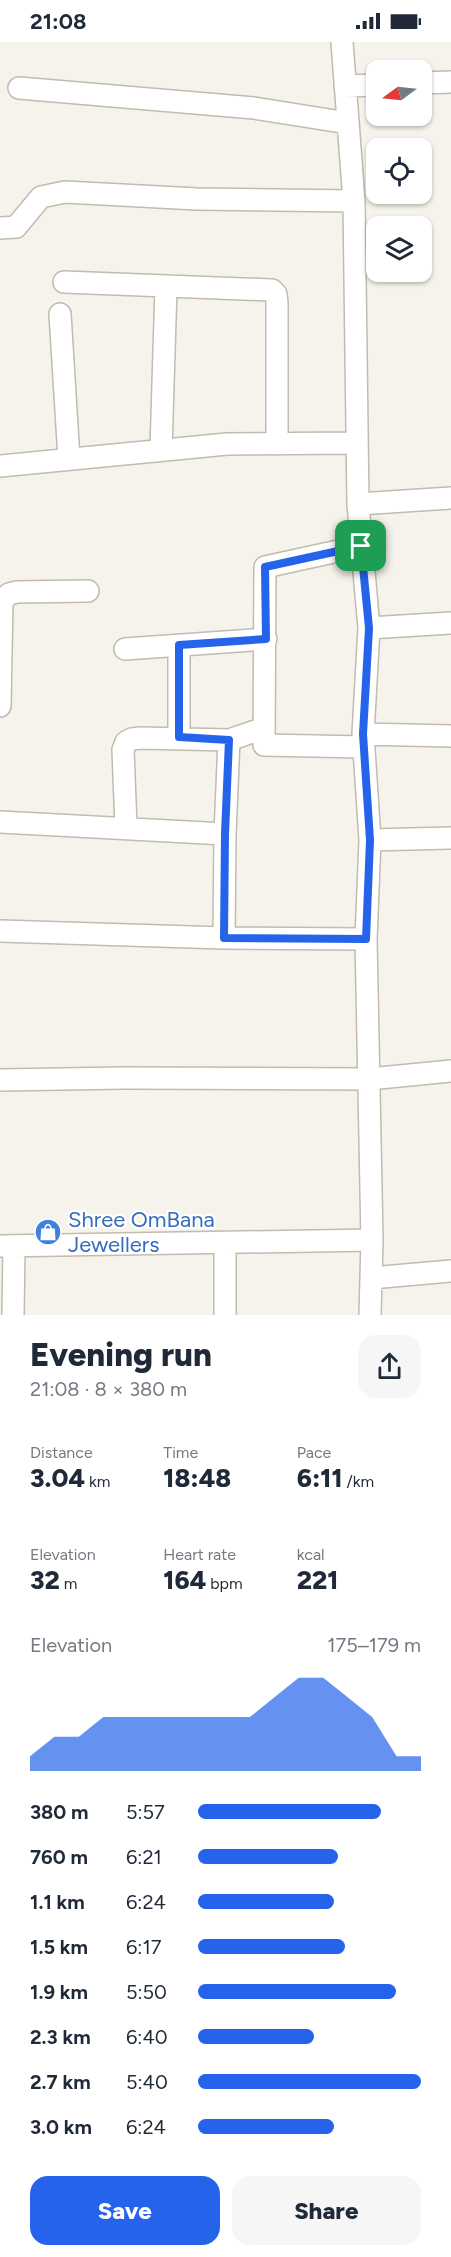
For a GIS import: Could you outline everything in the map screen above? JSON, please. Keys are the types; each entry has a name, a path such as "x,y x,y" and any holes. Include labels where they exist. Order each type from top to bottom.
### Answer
{"street":[{"path":"342,42 354,201 358,504 369,628 363,741 370,840 366,939 372,1240 370,1315"},
{"path":"432,83 451,82"},
{"path":"345,87 366,86"},
{"path":"19,88 255,108 348,123"},
{"path":"0,228 16,227 41,197 64,192 197,199 354,201"},
{"path":"64,282 272,290 276,294 277,444"},
{"path":"161,449 166,286"},
{"path":"60,314 69,459"},
{"path":"0,466 227,444 357,443"},
{"path":"358,504 451,498"},
{"path":"361,546 265,567 264,745 451,736"},
{"path":"0,706 3,601 9,594 17,592 88,591"},
{"path":"369,628 451,624"},
{"path":"125,649 266,639"},
{"path":"179,645 179,737"},
{"path":"126,827 123,750 126,742 132,738 179,737 229,740 264,728"},
{"path":"224,938 229,740"},
{"path":"0,822 225,834"},
{"path":"370,840 451,838"},
{"path":"0,931 224,938 366,939"},
{"path":"0,1080 369,1079 451,1071"},
{"path":"13,1315 7,1246 372,1240"},
{"path":"225,1243 225,1315"},
{"path":"371,1278 451,1271"}],"place":[{"name":"Shree OmBana Jewellers","path":"48,1232"}],"route":[{"path":"361,546 369,628 363,734 370,840 366,939 224,938 229,740 179,737 179,645 266,639 265,567 361,546"}]}
